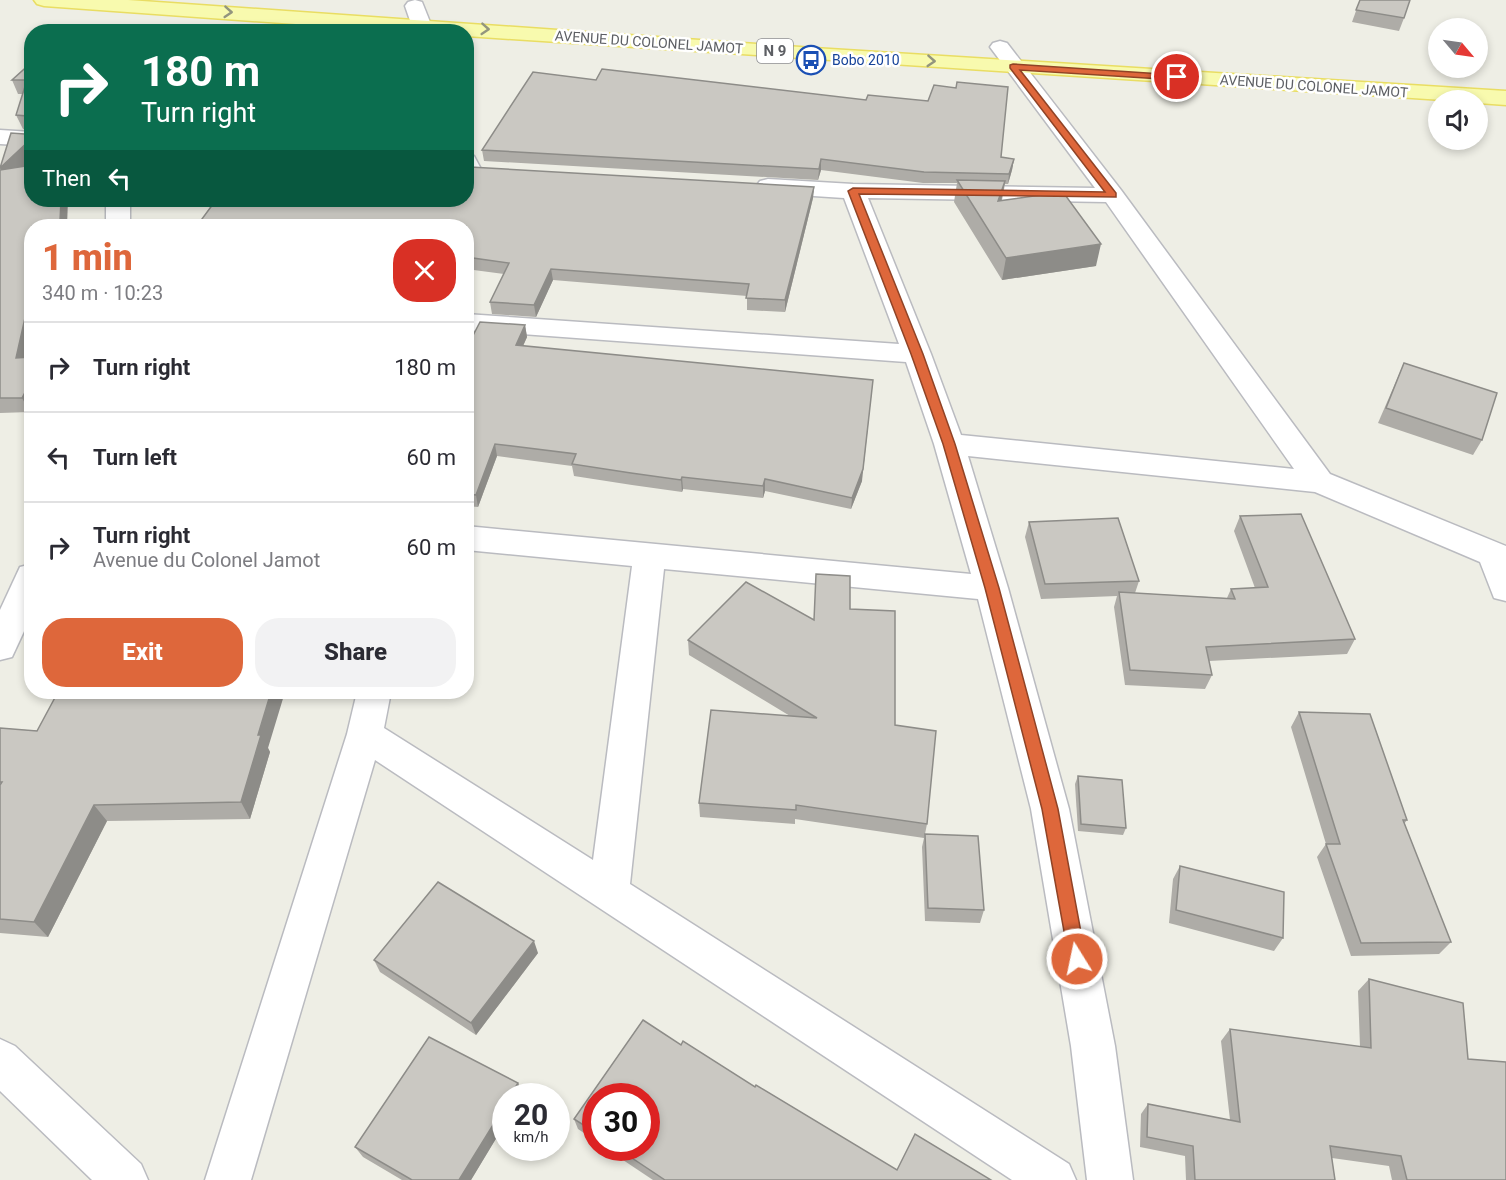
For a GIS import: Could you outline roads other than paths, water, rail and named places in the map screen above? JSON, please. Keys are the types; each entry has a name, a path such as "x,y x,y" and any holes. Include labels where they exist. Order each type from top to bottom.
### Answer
{"main road":[{"name":"AVENUE DU COLONEL JAMOT","path":"44,0 469,24"},
{"path":"324,0 335,1"},
{"name":"AVENUE DU COLONEL JAMOT","path":"393,4 420,21"},
{"name":"AVENUE DU COLONEL JAMOT","path":"420,21 439,7"},
{"name":"AVENUE DU COLONEL JAMOT","path":"594,19 1006,57 1506,98"},
{"name":"AVENUE DU COLONEL JAMOT","path":"474,24 1006,57 1506,81"}],"street":[{"path":"1006,57 1113,195 1319,483"},
{"path":"0,137 24,138"},
{"path":"749,185 853,191 1113,195"},
{"path":"853,191 917,354 949,444 992,588 1050,809 1093,1046 1110,1180"},
{"path":"474,323 917,354"},
{"path":"949,444 1319,483 1500,556 1506,589"},
{"path":"474,539 992,588"},
{"path":"609,892 649,556"},
{"path":"0,647 24,594"},
{"path":"228,1180 365,734 372,699"},
{"path":"365,734 1053,1180"},
{"path":"0,1061 125,1180"}],"place":[{"name":"Bobo 2010","path":"811,60"}]}
